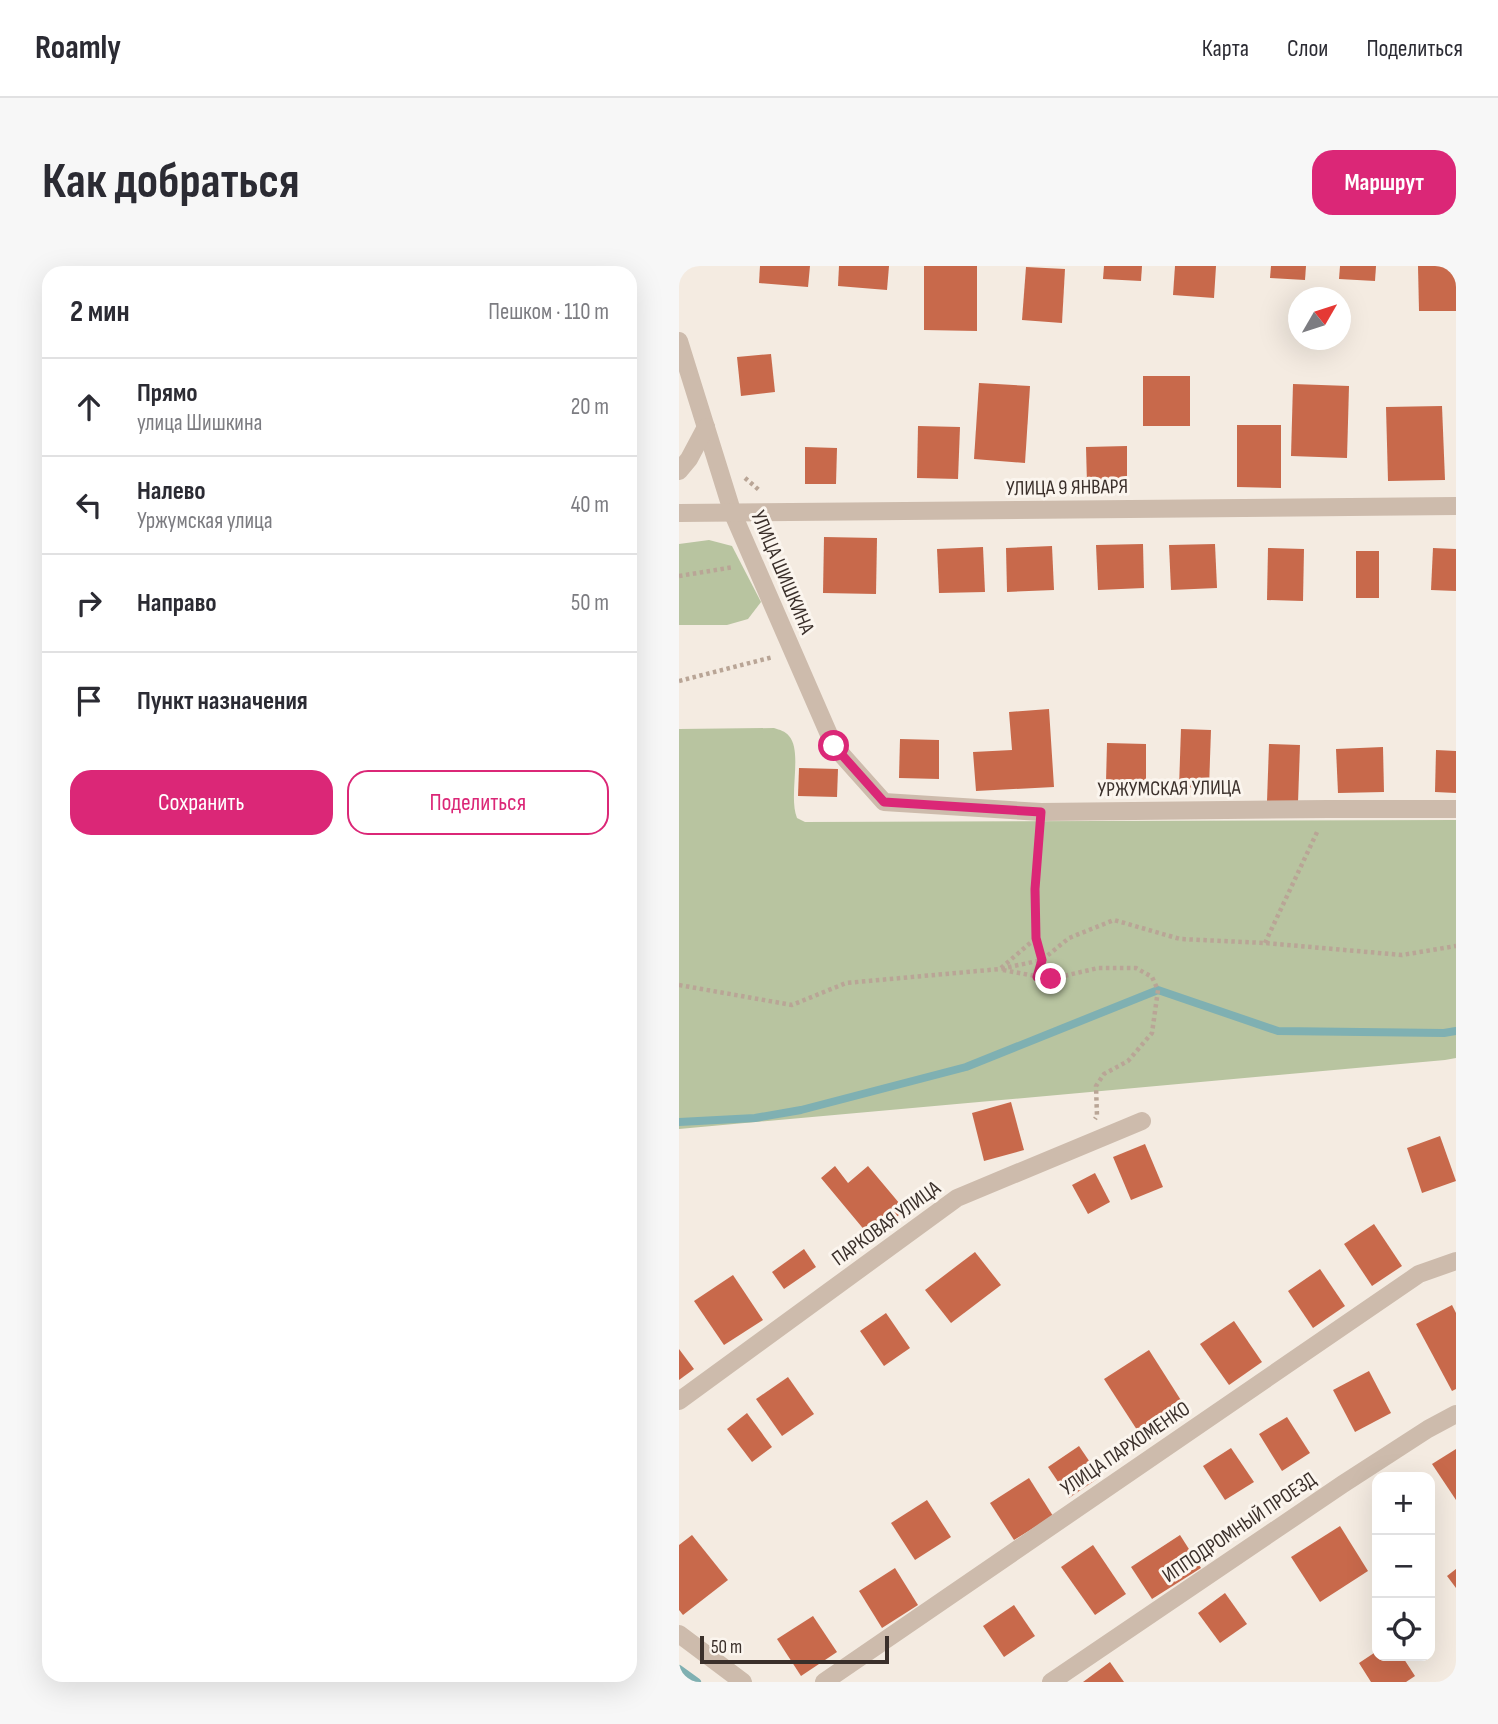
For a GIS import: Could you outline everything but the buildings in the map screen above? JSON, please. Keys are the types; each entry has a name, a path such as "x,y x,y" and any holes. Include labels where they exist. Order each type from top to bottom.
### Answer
{"street":[{"name":"УЛИЦА ШИШКИНА","path":"679,341 733,514 792,652 834,746 884,802"},
{"path":"679,471 689,459 706,427"},
{"name":"УЛИЦА 9 ЯНВАРЯ","path":"679,513 1456,506"},
{"name":"УРЖУМСКАЯ УЛИЦА","path":"884,802 1041,812 1456,809"},
{"name":"ПАРКОВАЯ УЛИЦА","path":"679,1401 957,1198 1142,1121"},
{"name":"УЛИЦА ПАРХОМЕНКО","path":"824,1682 1419,1274 1456,1261"},
{"name":"ИППОДРОМНЫЙ ПРОЕЗД","path":"1051,1682 1354,1477 1456,1414"},
{"path":"679,1634 743,1682"}],"path":[{"path":"679,576 756,564"},
{"path":"679,681 792,652"},
{"path":"1265,943 1328,809"},
{"path":"1037,977 1042,960 1036,938 1035,889 1041,812"},
{"path":"679,985 792,1005 846,983 1000,969 1042,960 1069,937 1114,920 1180,939 1265,943 1402,955 1456,946"},
{"path":"1000,969 1036,938"},
{"path":"1000,969 1051,979 1098,968 1136,968 1152,977 1158,990 1152,1033 1128,1061 1104,1074 1096,1086 1097,1116 1079,1147"}],"green space":[{"path":"709,540 732,546 761,602 748,619 727,625 679,625 679,544"},
{"path":"774,728 786,733 793,743 795,809 797,818 805,822 1456,820 1456,1058 679,1129 679,729"}],"waterway":[{"path":"679,1122 755,1118 801,1110 966,1067 1158,990 1278,1031 1456,1031"},
{"path":"679,1669 697,1682"}],"route":[{"path":"834,746 884,802 1041,812 1035,889 1036,938 1042,960 1037,977 1051,979"}]}
